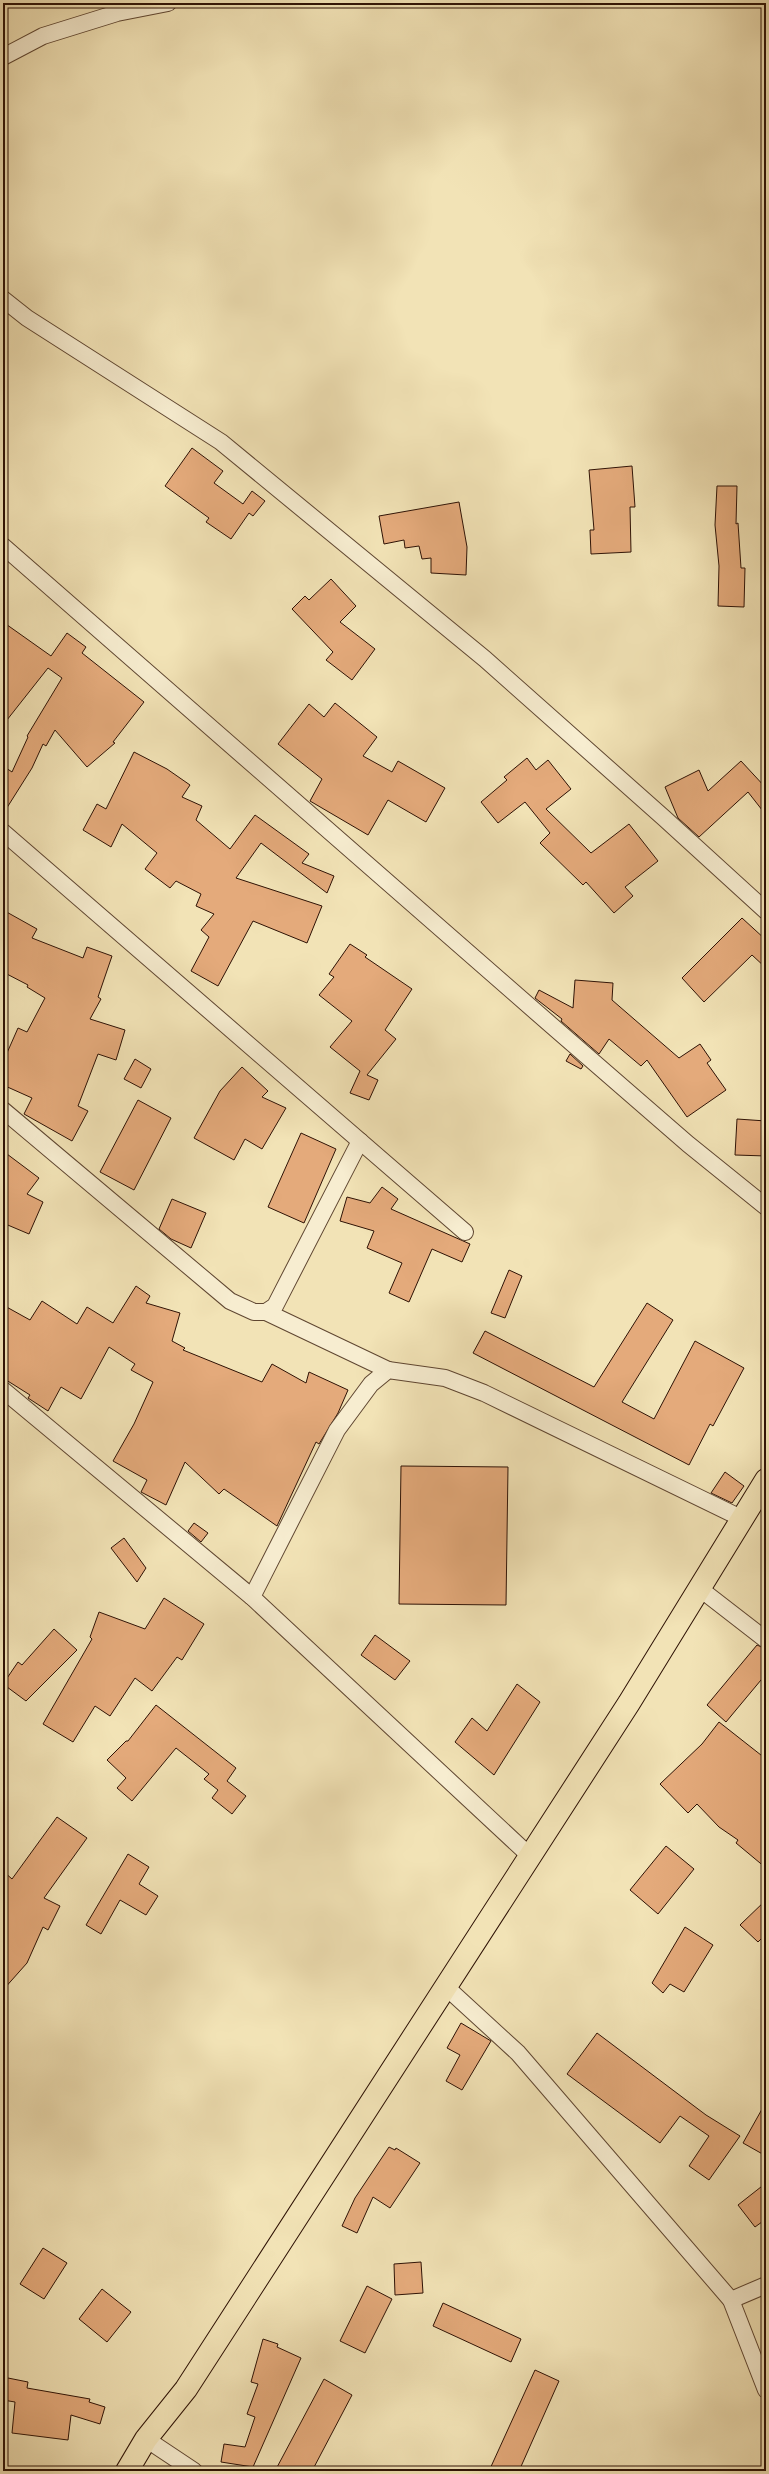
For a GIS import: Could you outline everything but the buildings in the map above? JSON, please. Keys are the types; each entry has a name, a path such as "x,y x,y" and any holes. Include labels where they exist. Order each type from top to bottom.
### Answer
{"main road":[{"path":"127,2471 146,2439 186,2389 531,1857 766,1480"}],"street":[{"path":"3,57 43,36 117,13 168,3"},
{"path":"3,299 27,318 221,442 485,659 766,911"},
{"path":"3,546 556,1030 688,1144 766,1207"},
{"path":"3,832 466,1232"},
{"path":"3,1110 230,1301 254,1312 266,1312 388,1370 445,1378 484,1392 743,1519"},
{"path":"266,1312 275,1306 360,1141"},
{"path":"252,1597 337,1430 371,1384 388,1370"},
{"path":"3,1390 252,1597 531,1857"},
{"path":"699,1588 766,1640"},
{"path":"446,1987 518,2053 731,2300 766,2390"},
{"path":"731,2300 766,2285"},
{"path":"146,2439 194,2471"}]}
